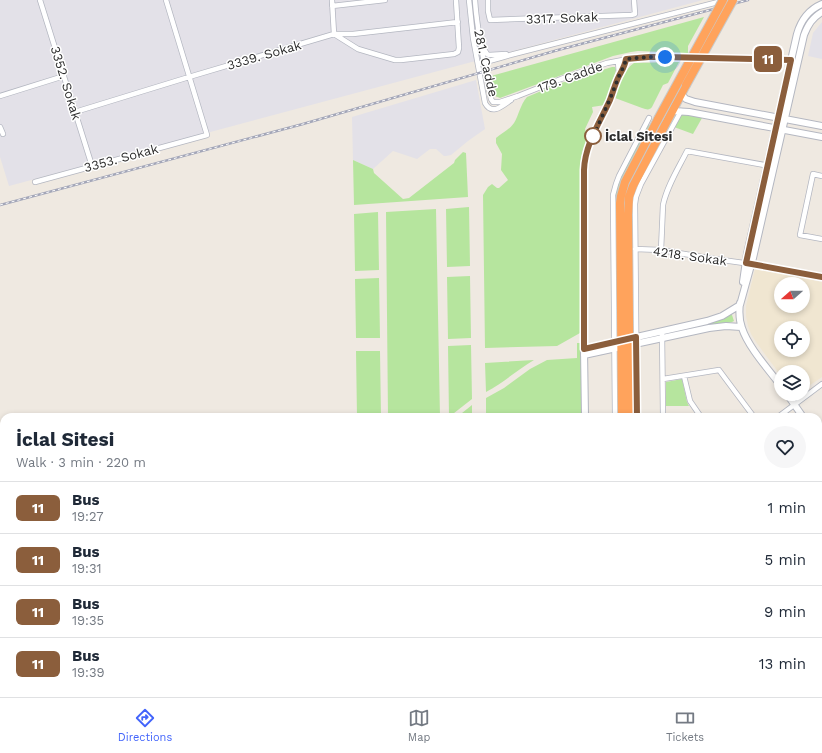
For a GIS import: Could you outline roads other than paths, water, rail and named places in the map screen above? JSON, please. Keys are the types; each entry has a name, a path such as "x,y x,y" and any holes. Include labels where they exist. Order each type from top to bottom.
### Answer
{"highway":[{"path":"622,413 617,345 621,196 625,182 723,0"},
{"path":"630,413 633,341 628,215 629,197 633,186 677,111 686,85 733,0"}],"main road":[{"path":"774,377 754,350 741,327 740,305 770,166 775,128 797,34 802,21 809,12 822,4"},
{"path":"770,166 783,130 806,29 812,19 822,12"},
{"path":"682,94 686,99 695,102 822,126"},
{"path":"677,111 822,137"},
{"path":"662,335 713,320 740,305"},
{"path":"585,413 584,352 662,335 726,326 741,327"},
{"path":"791,401 800,413"}],"street":[{"name":"3352. Sokak","path":"40,0 92,166"},
{"path":"166,0 189,76"},
{"path":"332,0 334,34 363,51 395,60 454,54 458,52 456,0"},
{"path":"332,6 385,0"},
{"name":"281. Cadde","path":"469,0 471,26 484,101 488,108 493,110 498,109 518,96"},
{"name":"281. Cadde","path":"475,0 480,44 492,101 495,103 518,96"},
{"name":"3317. Sokak","path":"488,0 490,20 624,16 635,14 634,0"},
{"path":"478,64 723,0"},
{"name":"3339. Sokak","path":"75,112 189,76 334,34 352,34 458,22"},
{"path":"480,44 489,55 514,54"},
{"name":"179. Cadde","path":"518,96 561,79 626,59 665,57 791,60"},
{"path":"584,352 584,163 589,143 610,99 626,59"},
{"path":"618,61 619,76"},
{"path":"0,96 64,76"},
{"name":"3353. Sokak","path":"35,182 208,135 189,76"},
{"path":"637,413 633,341 635,249 634,212 638,190 677,111"},
{"path":"615,413 617,345 613,195 619,176 649,118"},
{"path":"0,127 3,134"},
{"path":"661,250 664,198 687,151 770,166"},
{"path":"822,176 813,174 800,235 822,239"},
{"name":"4218. Sokak","path":"635,249 661,250 748,263 822,277"},
{"path":"662,335 663,413"},
{"path":"663,379 719,370 751,413"},
{"path":"684,376 690,401 698,413"},
{"path":"783,413 822,384"}],"railway":[{"path":"0,205 303,124 558,50 748,0"}],"place":[{"name":"İclal Sitesi","path":"593,136"}]}
